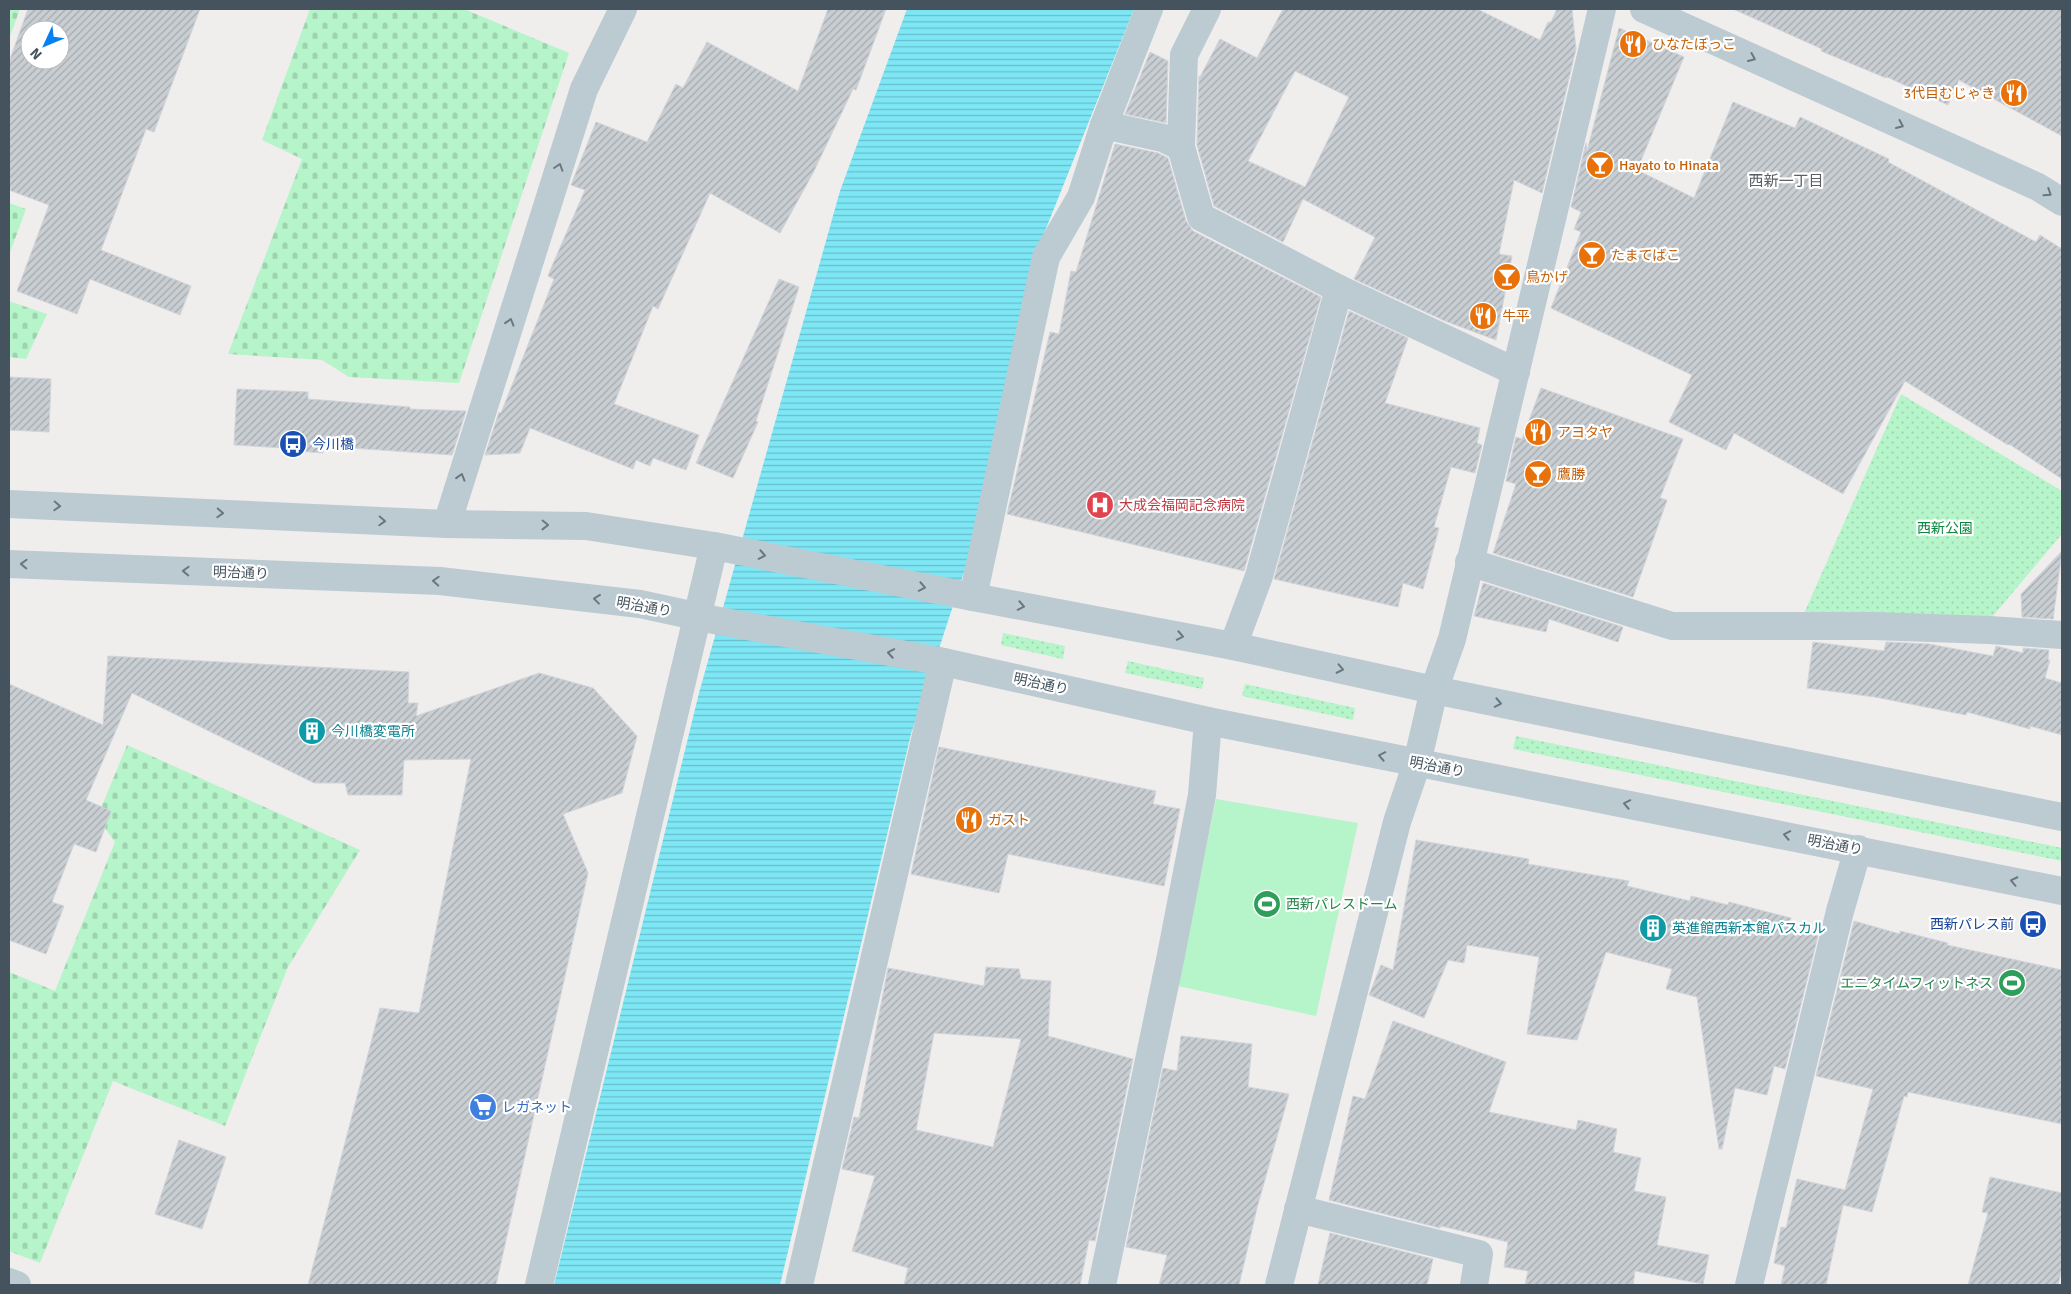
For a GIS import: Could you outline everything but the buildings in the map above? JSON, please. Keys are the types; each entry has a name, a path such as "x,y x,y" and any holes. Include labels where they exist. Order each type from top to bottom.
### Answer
{"street":[{"path":"447,524 584,89 623,9"},
{"path":"973,597 1046,257 1081,197 1104,125 1148,9"},
{"path":"1206,9 1184,54 1181,147 1201,217 1339,290 1516,372"},
{"path":"1279,1285 1397,822 1417,763 1434,690 1452,639 1602,9"},
{"path":"1644,9 2038,187 2062,202"},
{"path":"1104,125 1163,138 1181,147"},
{"path":"1233,646 1260,576 1339,290"},
{"path":"9,504 447,524 586,526 714,546 1233,646 1434,690 2062,817"},
{"path":"539,1285 706,619 714,546"},
{"path":"1470,562 1672,626 1873,626 1989,630 2062,635"},
{"name":"明治通り","path":"9,564 440,581 640,604 706,619 941,662 1208,721 2062,891"},
{"path":"799,1285 941,662"},
{"path":"1102,1285 1171,956 1202,795 1208,721"},
{"path":"1748,1285 1840,911 1858,849"},
{"path":"1298,1209 1478,1254 1474,1285"},
{"path":"9,1282 17,1285"}],"green space":[{"path":"9,9 20,9 9,39"},
{"path":"310,9 464,9 569,53 459,383 349,377 322,360 228,354 302,159 262,140"},
{"path":"9,203 26,209 9,255"},
{"path":"9,301 47,314 26,359 9,357"},
{"name":"西新公園","path":"1901,394 2062,491 2062,534 1987,623 1802,618"},
{"path":"1003,633 1065,646 1063,659 1001,645"},
{"path":"1128,661 1204,678 1202,689 1125,673"},
{"path":"1245,684 1355,708 1353,720 1242,696"},
{"path":"1516,736 2062,848 2062,861 1513,749"},
{"path":"127,745 360,850 288,967 225,1126 113,1081 40,1263 9,1251 9,972 55,991 115,842 97,818"},
{"name":"西新パレスドーム","path":"1216,799 1358,823 1316,1016 1178,986"}],"water":[{"path":"907,9 1134,9 1039,246 966,566 911,734 780,1285 554,1285 699,693 840,191"}],"place":[{"name":"ひなたぼっこ","path":"1633,44"},
{"name":"3代目むじゃき","path":"2014,93"},
{"name":"Hayato to Hinata","path":"1600,165"},
{"name":"たまてばこ","path":"1592,255"},
{"name":"鳥かげ","path":"1507,277"},
{"name":"牛平","path":"1483,316"},
{"name":"アヨタヤ","path":"1538,432"},
{"name":"今川橋","path":"293,444"},
{"name":"鷹勝","path":"1538,474"},
{"name":"大成会福岡記念病院","path":"1100,505"},
{"name":"今川橋変電所","path":"312,731"},
{"name":"ガスト","path":"969,820"},
{"name":"西新パレスドーム","path":"1267,904"},
{"name":"西新パレス前","path":"2033,924"},
{"name":"英進館西新本館パスカル","path":"1653,928"},
{"name":"エニタイムフィットネス","path":"2012,983"},
{"name":"レガネット","path":"483,1107"}],"district":[{"name":"西新一丁目","path":"1786,181"}]}
